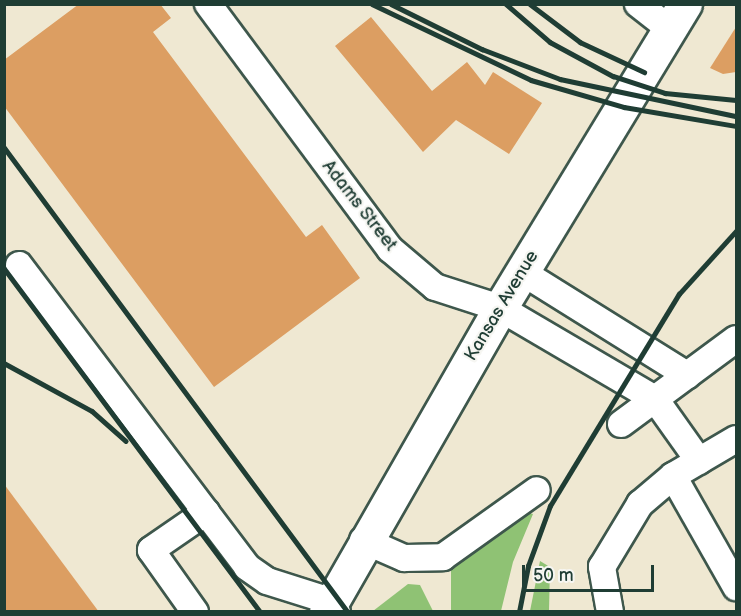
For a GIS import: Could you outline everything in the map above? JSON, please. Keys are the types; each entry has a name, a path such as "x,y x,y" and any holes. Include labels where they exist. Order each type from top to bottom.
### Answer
{"main road":[{"name":"Kansas Avenue","path":"331,608 363,540 500,308 678,17"}],"street":[{"name":"Adams Street","path":"208,4 390,249 435,287 500,308 655,399"},
{"path":"638,4 678,17"},
{"path":"19,265 247,567 267,581 331,608"},
{"path":"522,272 687,375"},
{"path":"621,424 736,339"},
{"path":"655,399 699,460"},
{"path":"610,612 602,567 640,504 673,476 736,439"},
{"path":"673,476 736,587"},
{"path":"363,540 404,558 444,557 537,490"},
{"path":"195,612 151,550 206,512"}],"green space":[{"path":"525,512 533,514 513,562 501,611 451,611 451,568"},
{"path":"540,561 550,567 549,611 530,611"},
{"path":"408,584 420,585 433,611 373,611"}],"building":[{"path":"79,4 160,4 171,18 153,32 306,237 322,225 360,278 214,387 4,106 4,60"},
{"path":"371,17 432,91 467,62 485,85 493,72 542,103 509,154 456,120 423,152 335,46"},
{"path":"736,27 736,72 723,74 710,68"},
{"path":"4,484 99,612 4,612"}],"railway":[{"path":"372,4 531,80 624,107 736,126"},
{"path":"391,4 482,49 560,79 736,116"},
{"path":"506,4 550,42 613,76 665,93 736,100"},
{"path":"530,4 580,42 644,72"},
{"path":"4,147 348,612"},
{"path":"519,612 528,566 550,506 679,294 736,231"},
{"path":"4,268 260,612"},
{"path":"4,363 92,411 126,441"}]}
